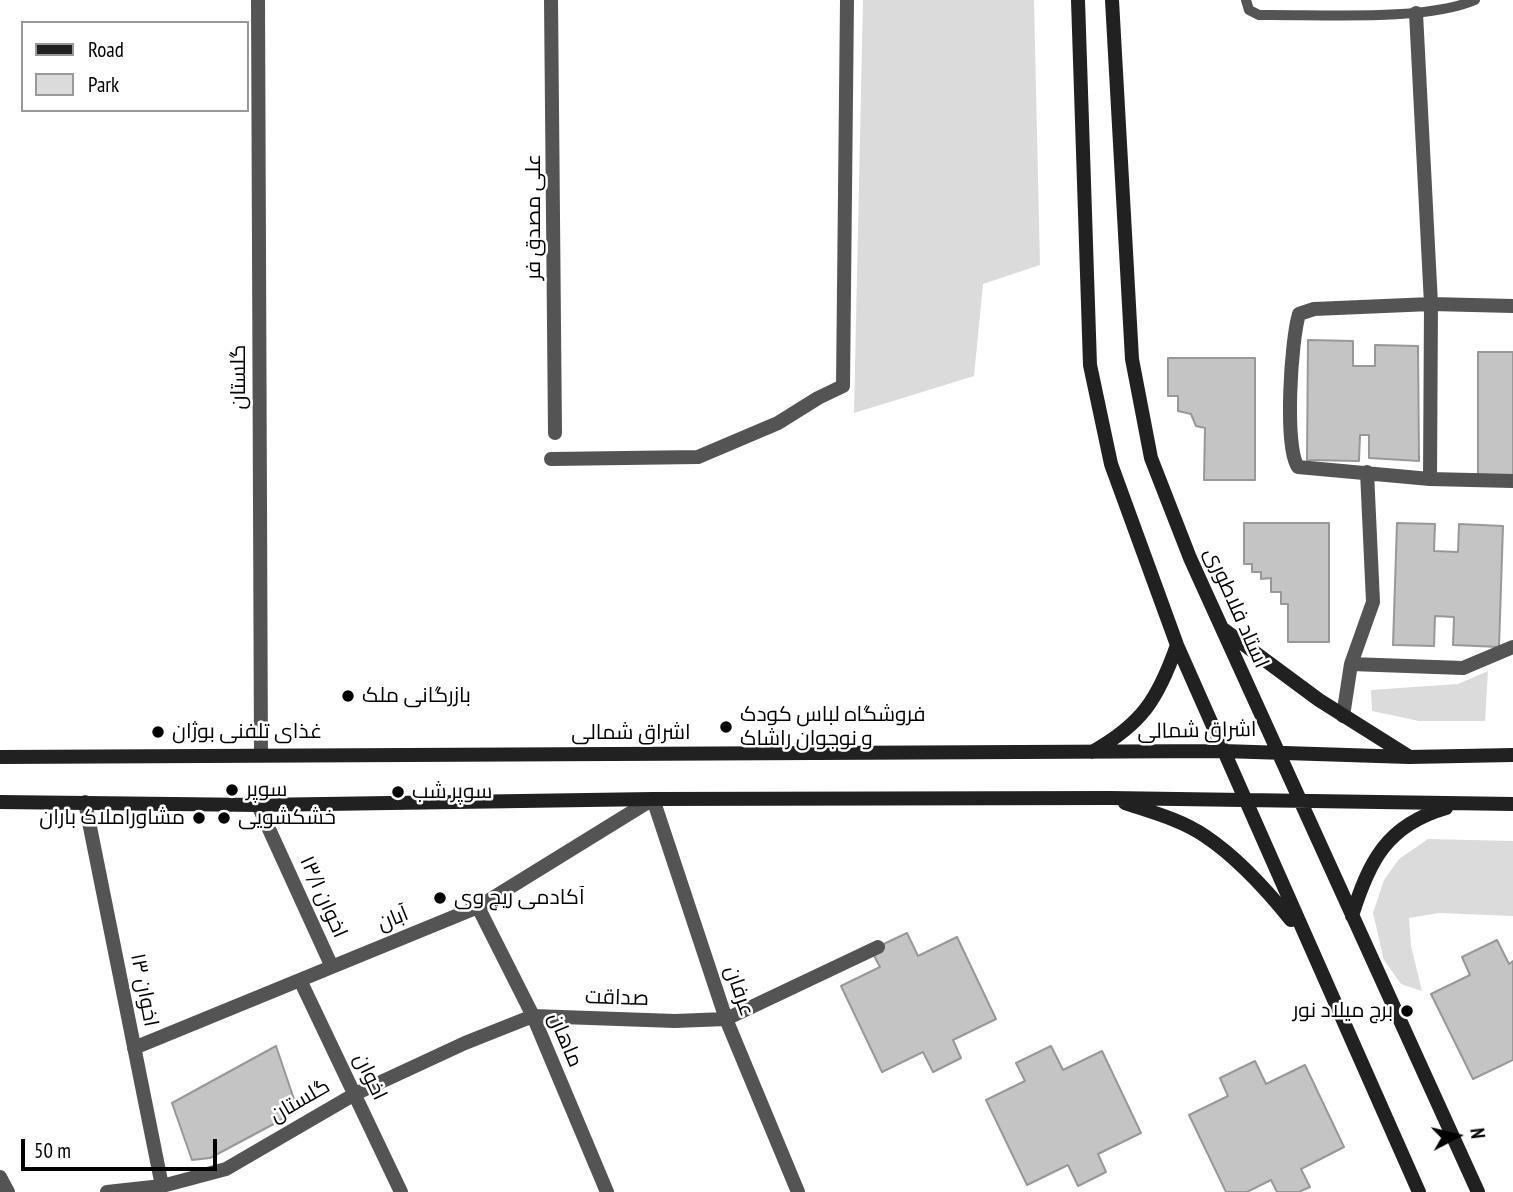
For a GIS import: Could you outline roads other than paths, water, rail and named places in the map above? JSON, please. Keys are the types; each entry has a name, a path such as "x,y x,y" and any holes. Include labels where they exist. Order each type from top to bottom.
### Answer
{"main road":[{"path":"1078,0 1090,365 1111,464 1177,645 1419,1192"},
{"name":"استاد فلاطوری","path":"1112,0 1132,359 1151,458 1222,629 1478,1192"},
{"path":"1222,629 1343,716 1409,757"},
{"path":"1089,754 1120,736 1143,716 1164,681 1177,645"},
{"name":"اشراق شمالی","path":"0,757 1089,754 1223,751 1409,757 1513,755"},
{"path":"1110,798 1166,816 1205,836 1263,886 1303,934"},
{"path":"0,802 258,806 653,799 1110,798 1513,804"},
{"path":"1352,916 1365,876 1383,845 1423,815 1460,804"}],"street":[{"name":"گلستان","path":"258,0 261,755"},
{"name":"علی مصدق فر","path":"551,0 555,433"},
{"path":"551,460 698,457 778,423 843,386 847,0"},
{"path":"1416,13 1431,304 1430,478"},
{"path":"1513,306 1431,304 1314,309 1299,314 1293,335 1291,446 1294,461 1306,469 1513,481"},
{"path":"1343,716 1351,664 1373,602 1367,472"},
{"path":"1351,664 1463,668 1513,647"},
{"name":"آبان","path":"134,1048 478,907 653,799"},
{"name":"عرفان","path":"653,799 726,1019 798,1192"},
{"name":"اخوان ۱۳","path":"85,802 162,1186"},
{"name":"اخوان ۱۳/۱","path":"258,806 332,967"},
{"name":"ماهان","path":"478,907 533,1016 607,1192"},
{"name":"صداقت","path":"355,1094 465,1043 533,1016 675,1021 726,1019 878,947"},
{"name":"اخوان","path":"300,980 401,1192"},
{"name":"گلستان","path":"107,1192 162,1186 226,1168 355,1094"},
{"path":"0,1177 9,1192"}],"lane":[{"path":"1247,0 1249,10 1259,15 1416,13 1455,9 1475,0"}],"place":[{"name":"بازرگانی ملک","path":"348,696"},
{"name":"فروشگاه لباس کودک و نوجوان راشاک","path":"726,727"},
{"name":"غذای تلفنی بوژان","path":"158,732"},
{"name":"سوپر","path":"232,790"},
{"name":"سوپر شب","path":"398,792"},
{"name":"مشاوراملاک باران","path":"199,818"},
{"name":"خشکشویی","path":"224,818"},
{"name":"آکادمی ریچ وی","path":"440,898"},
{"name":"برج میلاد نور","path":"1407,1011"}]}
